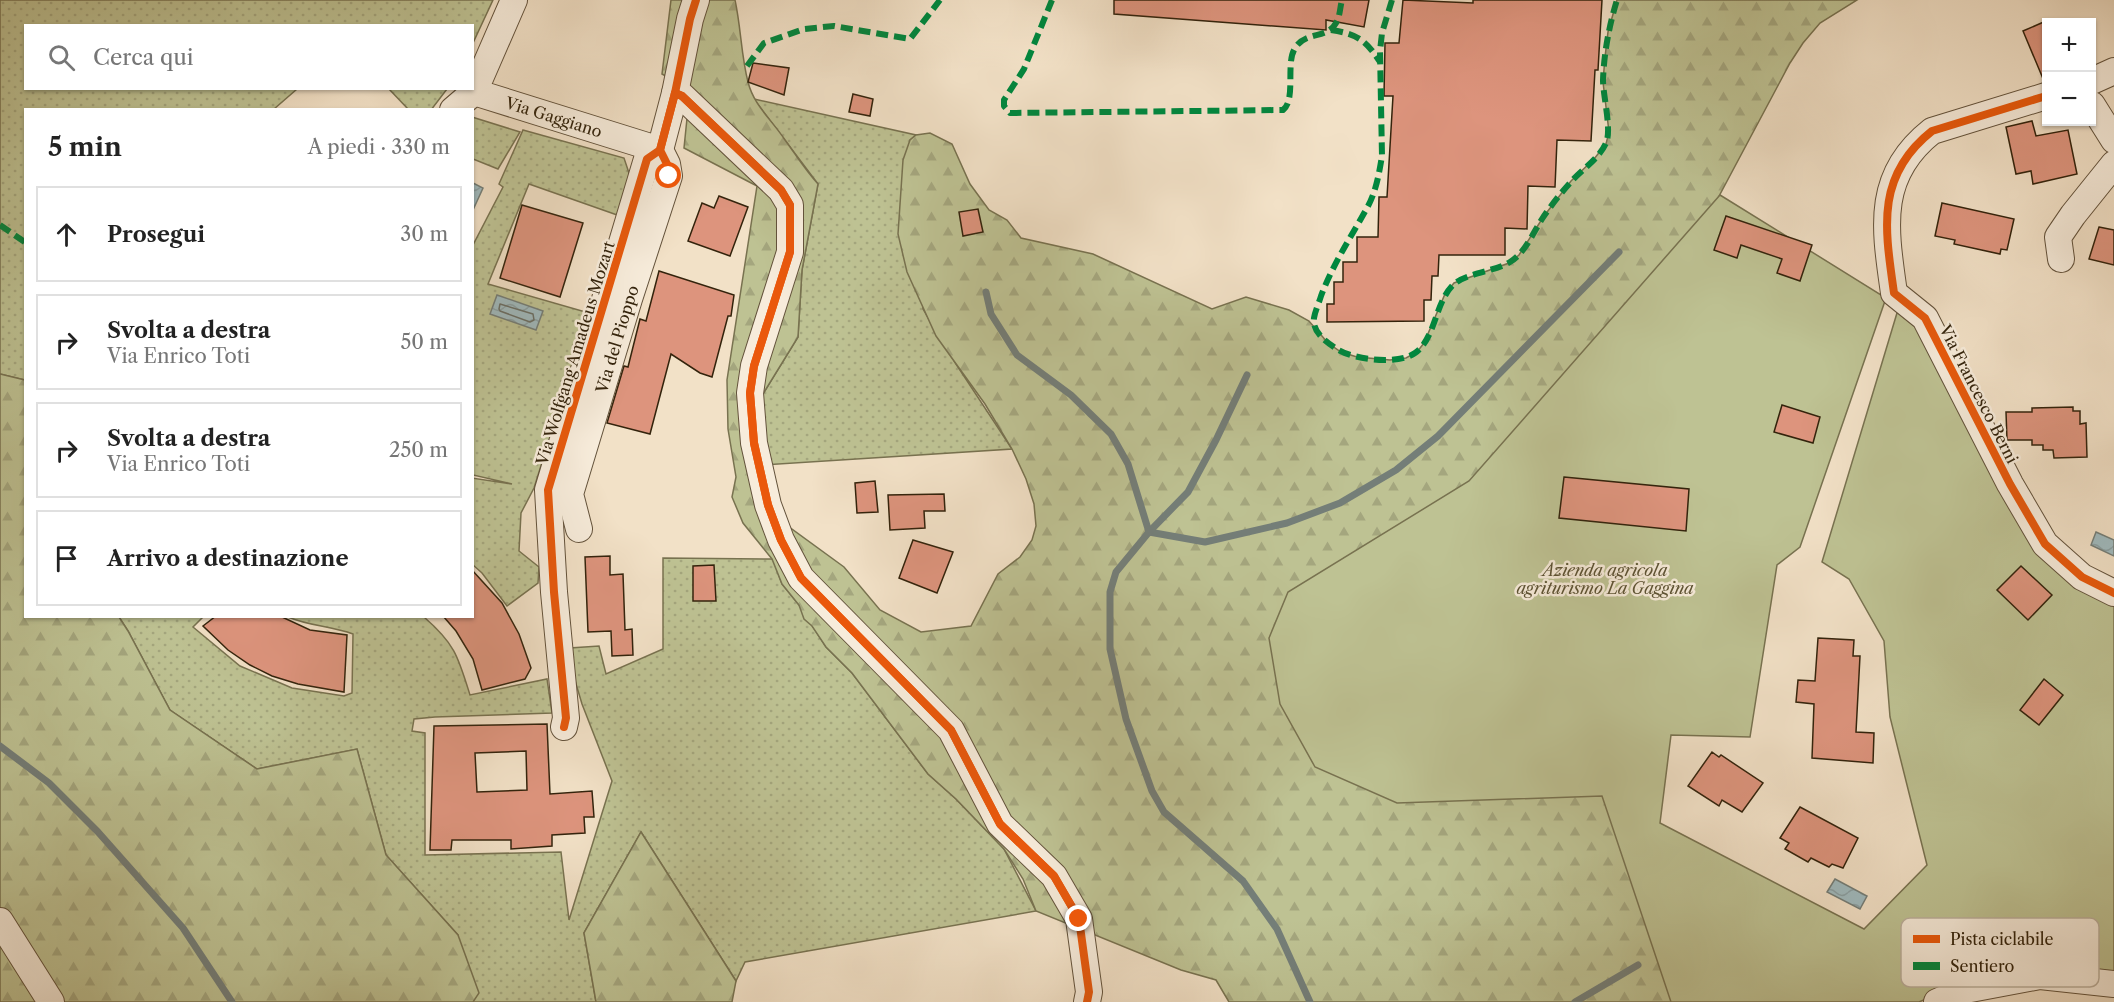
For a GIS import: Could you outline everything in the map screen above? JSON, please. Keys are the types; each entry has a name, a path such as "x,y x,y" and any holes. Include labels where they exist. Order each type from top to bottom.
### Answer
{"street":[{"path":"455,108 474,92 514,0"},
{"name":"Via Wolfgang Amadeus Mozart","path":"564,727 566,718 554,592 548,490 648,159 660,150 696,0"},
{"path":"2096,79 2114,71"},
{"name":"Via Gaggiano","path":"474,92 660,150"},
{"path":"675,93 682,96 781,190 790,205 790,252 754,366 750,393 754,443 768,505 781,540 801,578 951,730 1000,824 1054,876 1079,919 1089,992 1087,1002"},
{"name":"Via Francesco Berni","path":"2042,97 1932,131 1919,142 1893,181 1887,210 1887,242 1894,293 1925,318 2010,484 2045,544 2082,577 2114,593"},
{"path":"2096,113 2114,140"},
{"name":"Via del Pioppo","path":"579,528 570,494 669,176 667,164 660,150"},
{"path":"2061,259 2058,237 2114,164"},
{"path":"0,921 51,1002"},
{"path":"2099,982 2114,984"},
{"path":"1937,1002 1965,990 1981,987"}],"green space":[{"path":"0,0 493,0 474,41 474,24 24,24 24,90 296,90 275,108 24,108 24,380 0,374"},
{"path":"671,0 735,0 744,62 754,98 818,184 802,270 798,337 758,402 781,521 844,567 880,610 921,632 971,626 998,574 1020,557 1032,540 1036,526 1034,504 1026,479 1012,449 985,404 936,336 907,272 898,234 903,160 910,140 916,135 930,133 952,144 970,184 989,210 1007,220 1021,238 1093,254 1212,309 1246,297 1289,310 1309,321 1328,343 1341,352 1357,357 1390,360 1406,358 1417,352 1424,343 1445,294 1454,283 1509,263 1519,255 1544,216 1571,181 1606,144 1609,132 1603,82 1608,32 1617,0 1857,0 1820,23 1803,43 1790,63 1709,215 1590,765 1687,1002 1229,1002 1216,980 1181,970 1036,911 1023,879 1004,849 956,799 928,774 852,673 826,647 812,626 804,619 799,605 782,584 772,559 743,523 732,497 736,477 728,429 727,380 757,186 684,148 690,89 662,74"},
{"path":"390,90 446,90 433,108 407,108"},
{"path":"754,99 916,135 910,140 923,309 1012,449 763,465 758,402 798,337 802,270 818,184"},
{"path":"474,118 520,132 498,169 474,159"},
{"path":"523,130 624,158 631,179 620,216 529,184 488,284 589,313 534,488 521,513 519,551 539,567 538,583 507,606 474,566 474,478 512,484 474,475 474,243 503,187 499,184"},
{"name":"Azienda agricola agriturismo La Gaggina","path":"1720,195 1886,298 1800,547 1777,565 1750,737 1671,735 1660,823 1864,929 1927,865 1890,717 1884,641 1849,579 1822,562 1897,313 1910,310 2043,547 2114,600 2114,979 2099,979 2099,918 1901,918 1901,987 1955,987 1919,1002 1671,1002 1602,796 1397,803 1315,767 1280,704 1269,638 1288,592 1469,481"},
{"path":"0,374 24,380 24,618 120,618 170,710 257,769 357,749 386,855 458,935 479,993 473,1002 0,1002"},
{"path":"663,558 773,559 782,584 799,605 826,647 852,673 928,774 956,799 1004,849 1036,911 745,962 736,981 641,832 584,933 596,1002 453,1002 458,935 386,855 357,749 257,769 170,710 120,618 202,618 193,627 240,666 292,688 344,696 352,693 353,634 291,618 425,618 449,643 462,670 470,695 547,679 552,713 414,719 412,731 425,733 425,855 561,852 569,920 612,781 582,704 571,667 570,648 599,646 606,674 663,649"},
{"path":"641,832 736,981 732,1002 596,1002 584,933"}],"water":[{"path":"474,184 483,188 474,208"},
{"path":"497,295 543,311 536,330 490,314"},
{"path":"2096,532 2114,540 2114,556 2091,545"},
{"path":"1835,879 1867,896 1860,909 1827,892"}],"building":[{"path":"1114,0 1369,0 1364,27 1326,20 1326,30 1114,14"},
{"path":"1403,0 1473,3 1473,0 1602,0 1591,141 1557,140 1555,187 1528,186 1527,229 1505,228 1505,255 1439,255 1438,276 1432,276 1431,300 1424,300 1424,321 1327,322 1327,304 1334,304 1334,282 1343,282 1343,262 1357,262 1357,237 1378,237 1379,197 1387,197 1393,96 1384,96 1385,43 1399,43"},
{"path":"2042,23 2042,76 2023,31"},
{"path":"753,63 789,68 784,95 748,82"},
{"path":"853,94 873,99 870,116 849,112"},
{"path":"2032,121 2036,136 2068,130 2077,174 2033,184 2031,171 2016,174 2006,127"},
{"path":"719,196 748,207 730,256 688,241 702,203 714,208"},
{"path":"1942,203 2014,219 2007,250 2001,249 2000,254 1954,244 1955,240 1935,236"},
{"path":"522,205 583,223 560,297 500,278"},
{"path":"978,209 983,232 963,236 959,212"},
{"path":"1726,216 1812,245 1800,281 1777,273 1782,259 1741,245 1737,258 1714,250"},
{"path":"2099,227 2114,230 2114,265 2089,259"},
{"path":"659,271 734,295 731,316 728,316 712,377 700,373 671,354 650,434 607,423 624,366 628,367 640,319 646,321"},
{"path":"1782,405 1820,417 1813,443 1774,432"},
{"path":"2073,407 2073,411 2080,411 2080,424 2086,423 2087,457 2054,458 2053,450 2043,450 2043,445 2032,445 2032,440 2007,440 2006,412 2032,412 2032,408"},
{"path":"1564,477 1689,489 1686,531 1559,518"},
{"path":"875,481 878,512 857,513 855,483"},
{"path":"944,494 945,511 924,511 925,528 890,530 888,495"},
{"path":"913,540 953,552 937,593 899,578"},
{"path":"610,556 610,575 623,574 625,630 632,629 633,655 612,656 611,631 588,632 585,557"},
{"path":"714,565 716,601 693,601 693,566"},
{"path":"2021,566 2052,595 2028,620 1997,590"},
{"path":"474,572 502,603 519,634 531,668 525,679 482,690 473,659 456,631 445,618 474,618"},
{"path":"213,618 284,618 310,630 347,635 344,692 298,684 272,676 228,650 203,626"},
{"path":"1818,638 1854,640 1853,656 1860,656 1856,732 1874,733 1873,763 1812,758 1814,704 1796,702 1798,680 1815,681"},
{"path":"2044,679 2063,695 2039,725 2020,710"},
{"path":"547,724 550,794 592,791 594,817 584,817 585,833 552,835 552,846 511,849 511,840 452,840 451,850 430,850 434,726","holes":["526,751 527,790 477,792 475,753"]},
{"path":"1712,752 1719,757 1721,755 1763,783 1742,812 1722,800 1719,806 1688,786"},
{"path":"1800,807 1858,838 1843,868 1832,864 1829,867 1811,858 1808,862 1785,849 1789,843 1780,838"}],"waterway":[{"path":"986,292 991,314 1017,355 1071,395 1111,434 1128,464 1149,532 1205,542 1287,523 1340,503 1396,470 1438,436 1619,252"},
{"path":"1247,375 1188,492 1149,532 1116,572 1110,592 1110,649 1126,719 1152,791 1164,812 1243,881 1277,929 1310,1002"},
{"path":"0,746 49,783 98,832 183,928 232,1002"},
{"path":"1575,1002 1638,965"}],"marked path":[{"path":"747,66 764,43 804,29 834,26 910,39 940,0"},
{"path":"1052,0 1024,69 1004,100 1004,106 1010,113 1283,110 1289,99 1294,50 1298,44 1309,37 1327,32 1332,28 1338,18 1342,0"},
{"path":"1392,0 1382,33 1380,51 1382,156 1377,183 1370,202 1331,273 1314,318 1315,328 1324,340 1345,353 1376,360 1407,357 1422,347 1446,293 1452,286 1464,278 1503,265 1515,258 1559,196 1603,149 1608,137 1603,80 1604,60 1617,0"},
{"path":"1331,30 1360,39 1380,62"},
{"path":"0,225 24,242"}],"cycle path":[{"path":"564,727 566,718 554,592 548,490 647,159 660,150 696,0"},
{"path":"675,93 682,96 781,190 790,205 790,252 754,366 750,393 754,443 768,505 781,540 801,578 951,730 1000,824 1054,876 1079,919 1089,992 1087,1002"},
{"path":"2042,97 1932,131 1914,148 1901,166 1888,205 1888,247 1894,293 1925,318 2010,484 2045,544 2082,577 2114,593"}],"route":[{"path":"669,176 667,164 660,150 675,93 682,96 781,190 790,205 790,252 754,366 750,393 754,443 768,505 781,540 801,578 951,730 1000,824 1054,876 1079,919"}]}
